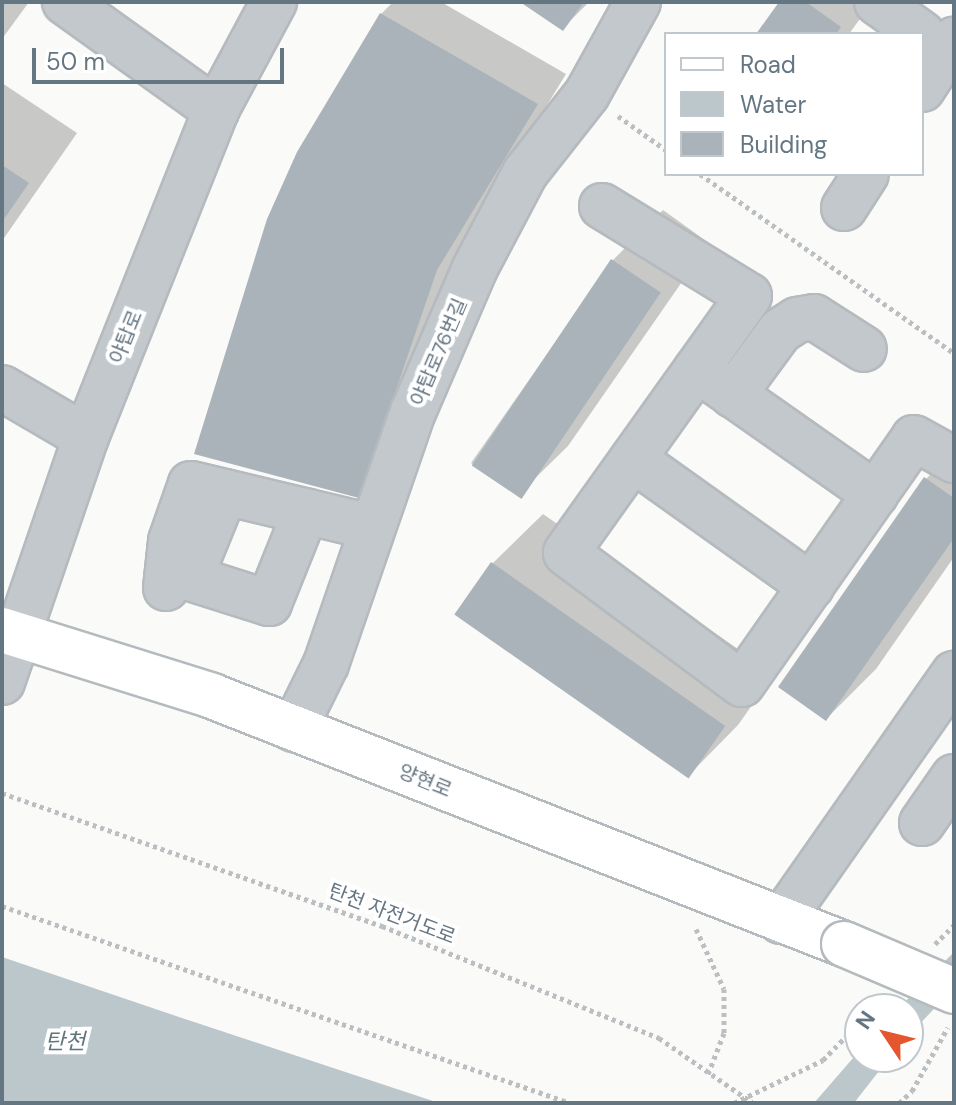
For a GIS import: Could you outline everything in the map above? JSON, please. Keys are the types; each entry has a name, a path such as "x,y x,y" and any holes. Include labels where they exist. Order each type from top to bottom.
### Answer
{"main road":[{"name":"양현로","path":"10,632 116,662 294,729 844,944 954,991"}],"street":[{"path":"65,2 216,110"},
{"name":"야탑로","path":"2,682 10,632 216,110 274,2"},
{"name":"야탑로76번길","path":"294,729 326,664 413,412 475,268 525,173 587,94 638,2"},
{"path":"877,2 924,32"},
{"path":"924,82 936,40"},
{"path":"602,206 749,296 566,553 742,684 914,438 954,460"},
{"path":"733,395 780,331 797,320 814,317 864,349"},
{"path":"697,369 875,494"},
{"path":"2,388 86,437"},
{"path":"633,459 811,586"},
{"path":"166,588 171,541 191,484 372,527"},
{"path":"225,492 190,578 269,603 306,511"},
{"path":"781,921 949,693"},
{"path":"922,823 954,777"}],"path":[{"path":"587,94 664,149"},
{"path":"703,176 954,353"},
{"name":"탄천 자전거도로","path":"2,793 489,968 659,1038 742,1099 753,1103"},
{"path":"667,877 724,989 724,1033 708,1074"},
{"path":"2,906 570,1103"},
{"path":"899,1103 912,1091 954,1021"},
{"path":"734,1103 823,1060 844,1038"}],"water":[{"path":"954,952 954,988 924,1019 924,993 914,993"},
{"name":"탄천","path":"2,957 179,1017 439,1103 2,1103"},
{"path":"844,1068 844,1073 877,1073 854,1103 814,1103"}],"building":[{"path":"520,2 584,2 563,31"},
{"path":"779,2 806,2 841,27 837,32 757,32"},
{"path":"380,13 538,104 437,270 359,498 194,454 267,219 297,152"},
{"path":"2,165 29,183 2,222"},
{"path":"611,259 661,293 522,499 472,465"},
{"path":"924,477 954,498 954,538 826,721 778,687"},
{"path":"491,562 725,726 689,778 454,614"}]}
